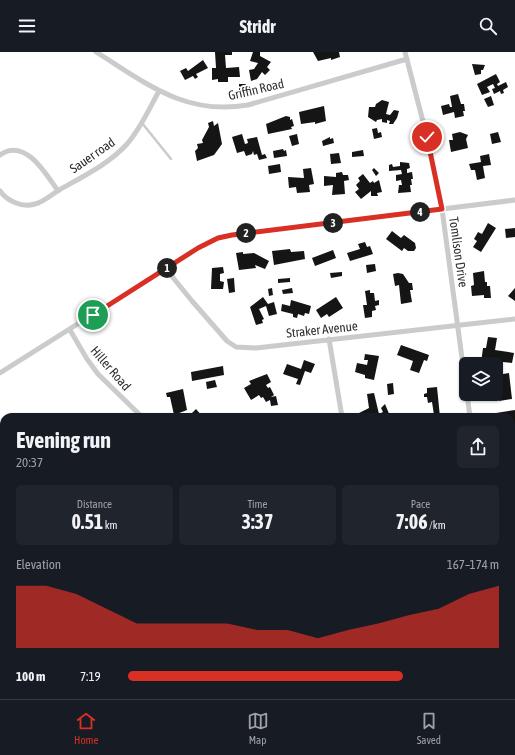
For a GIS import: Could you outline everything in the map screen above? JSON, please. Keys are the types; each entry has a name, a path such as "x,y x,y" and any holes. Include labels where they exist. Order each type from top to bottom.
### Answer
{"street":[{"name":"Griffin Road","path":"96,52 159,91 213,108 231,108 248,104 407,59"},
{"name":"Tomlison Drive","path":"405,52 427,137 442,209 462,357"},
{"name":"Sauer road","path":"0,191 4,196 15,202 25,205 35,204 74,182 118,152 134,135 159,91"},
{"path":"0,155 10,150 18,150 28,154 58,191"},
{"path":"0,373 208,242 232,235 515,200"},
{"name":"Straker Avenue","path":"166,268 215,329 236,347 246,348 515,319"},
{"name":"Hiller Road","path":"70,330 87,360 98,374 138,413"},
{"path":"328,339 341,413"},
{"path":"468,401 469,413"}],"lane":[{"path":"142,122 171,159"}],"building":[{"path":"215,52 232,52 232,55 225,55 226,68 239,67 240,77 228,77 228,82 218,82 218,79 212,80 212,68 216,68"},
{"path":"253,52 260,52 260,56 271,62 267,67 270,70 265,75 262,72 257,79 251,81 249,70 254,69 258,63 250,61"},
{"path":"313,52 339,52 340,57 331,60 331,58 318,61"},
{"path":"203,60 208,68 196,74 198,77 195,79 193,76 185,80 180,71 186,68 188,71"},
{"path":"472,64 485,65 483,70 481,70 481,74 475,75"},
{"path":"496,74 500,82 497,84 498,86 506,82 508,87 503,90 504,93 501,94 500,91 494,94 492,89 495,88 493,84 487,87 490,92 482,95 477,84"},
{"path":"239,84 246,84 246,91 239,91"},
{"path":"458,94 461,104 464,104 464,116 455,118 454,112 443,115 441,106 449,104 450,107 452,107 450,96"},
{"path":"491,96 494,105 488,107 484,99"},
{"path":"382,100 389,102 386,114 390,115 394,110 399,111 393,124 389,124 390,121 387,120 387,123 382,122 382,119 377,120 376,122 368,117 369,107 375,107 376,104"},
{"path":"324,106 326,121 315,124 315,122 301,124 299,112"},
{"path":"286,116 290,117 290,120 292,119 294,126 291,127 292,129 268,134 266,124"},
{"path":"213,121 214,126 218,123 222,144 214,155 197,161 195,151 198,148 197,144 203,143 202,140 209,127 208,123"},
{"path":"377,128 378,133 381,132 382,137 374,139 372,129"},
{"path":"460,132 468,135 466,139 468,148 451,152 449,140 453,140 452,134"},
{"path":"498,132 501,142 492,144 490,134"},
{"path":"242,134 245,144 248,143 247,139 257,137 262,155 265,154 267,158 259,160 257,154 254,155 253,151 252,154 246,156 244,151 237,153 232,137"},
{"path":"297,134 299,144 292,146 289,136"},
{"path":"330,137 330,139 333,138 334,143 323,146 322,141"},
{"path":"283,149 284,151 286,150 287,156 274,158 273,151"},
{"path":"363,150 364,156 352,157 352,152"},
{"path":"339,153 341,163 331,164 330,154"},
{"path":"489,154 491,165 483,166 485,178 477,180 475,170 471,170 469,164 481,162 480,156"},
{"path":"400,162 409,163 410,168 407,169 407,173 412,172 413,179 411,179 412,185 410,185 411,192 398,193 399,185 402,185 401,180 396,181 396,175 402,174 401,170 389,171 389,165 392,164 393,167 400,166"},
{"path":"280,164 281,172 269,174 268,166"},
{"path":"311,168 314,184 309,185 310,192 297,193 296,187 289,188 288,177 304,178 303,169"},
{"path":"374,168 379,173 376,176 372,170"},
{"path":"342,172 343,175 348,175 349,180 344,181 345,194 332,195 333,185 324,186 324,176 336,177 336,173"},
{"path":"363,174 370,183 373,181 374,183 379,180 382,192 377,193 378,196 371,196 371,191 361,199 355,192 359,189 356,185 360,181 358,178"},
{"path":"488,223 496,228 481,252 473,247 477,241 474,239 478,232 482,234"},
{"path":"515,228 515,237 506,238 505,229"},
{"path":"392,231 401,238 404,235 415,243 416,248 414,251 408,251 404,248 402,251 386,239"},
{"path":"365,242 367,247 370,246 373,254 350,261 347,253 360,249 358,244"},
{"path":"290,249 291,252 304,251 305,259 274,265 272,251"},
{"path":"333,250 336,258 315,266 312,258"},
{"path":"243,252 243,254 254,253 269,261 265,269 255,265 256,268 239,270 236,253"},
{"path":"375,264 376,271 367,273 366,265"},
{"path":"223,267 224,273 220,274 220,281 224,282 223,289 211,289 212,268"},
{"path":"484,271 485,282 487,282 487,286 490,286 491,298 484,298 484,295 472,296 471,286 474,285 473,273"},
{"path":"342,272 342,276 331,278 330,273"},
{"path":"393,274 403,274 409,283 412,283 413,290 410,290 412,302 401,304 399,285 395,286"},
{"path":"234,278 235,292 229,293 227,279"},
{"path":"290,278 290,282 278,283 278,279"},
{"path":"272,288 273,295 269,296 268,289"},
{"path":"292,288 293,293 283,294 282,290"},
{"path":"515,288 515,301 508,296"},
{"path":"370,290 370,293 374,293 375,301 379,300 379,305 375,306 376,310 372,311 372,317 365,318 363,305 367,305 365,291"},
{"path":"263,297 268,304 274,302 277,314 269,316 266,306 259,309 264,319 262,320 263,323 256,325 250,307"},
{"path":"336,297 343,308 329,317 327,314 321,318 316,310"},
{"path":"291,300 311,306 309,314 305,313 304,316 298,314 297,318 293,317 293,314 281,311 282,304 290,306"},
{"path":"488,337 497,338 495,350 514,353 512,363 503,362 503,357 482,357 483,348 486,348"},
{"path":"401,345 429,355 427,361 424,360 419,373 410,370 413,361 397,355"},
{"path":"365,354 379,356 374,380 365,378 365,375 355,372 357,363 367,365 368,360 364,360"},
{"path":"304,360 315,364 311,373 305,371 300,385 296,384 298,379 283,374 287,364 301,369"},
{"path":"223,366 224,375 192,381 191,372"},
{"path":"509,373 512,399 503,400 503,374"},
{"path":"267,374 271,382 266,385 268,388 270,387 274,395 271,397 276,396 278,405 271,406 270,400 266,402 263,397 261,398 259,395 251,400 244,388 251,384 249,381"},
{"path":"215,380 217,387 207,389 206,382"},
{"path":"393,383 394,394 388,395 387,384"},
{"path":"437,387 440,413 434,413 432,402 428,403 427,397 424,397 424,394 427,393 427,388"},
{"path":"183,389 187,410 179,413 174,413 170,397 167,397 166,393"},
{"path":"374,393 379,413 359,413 369,408 367,394"},
{"path":"385,404 389,413 381,413 383,412 381,408"},
{"path":"196,409 199,413 192,413"},
{"path":"515,410 515,413 496,413"}],"route":[{"path":"93,315 198,248 218,238 442,209 427,137"}]}
